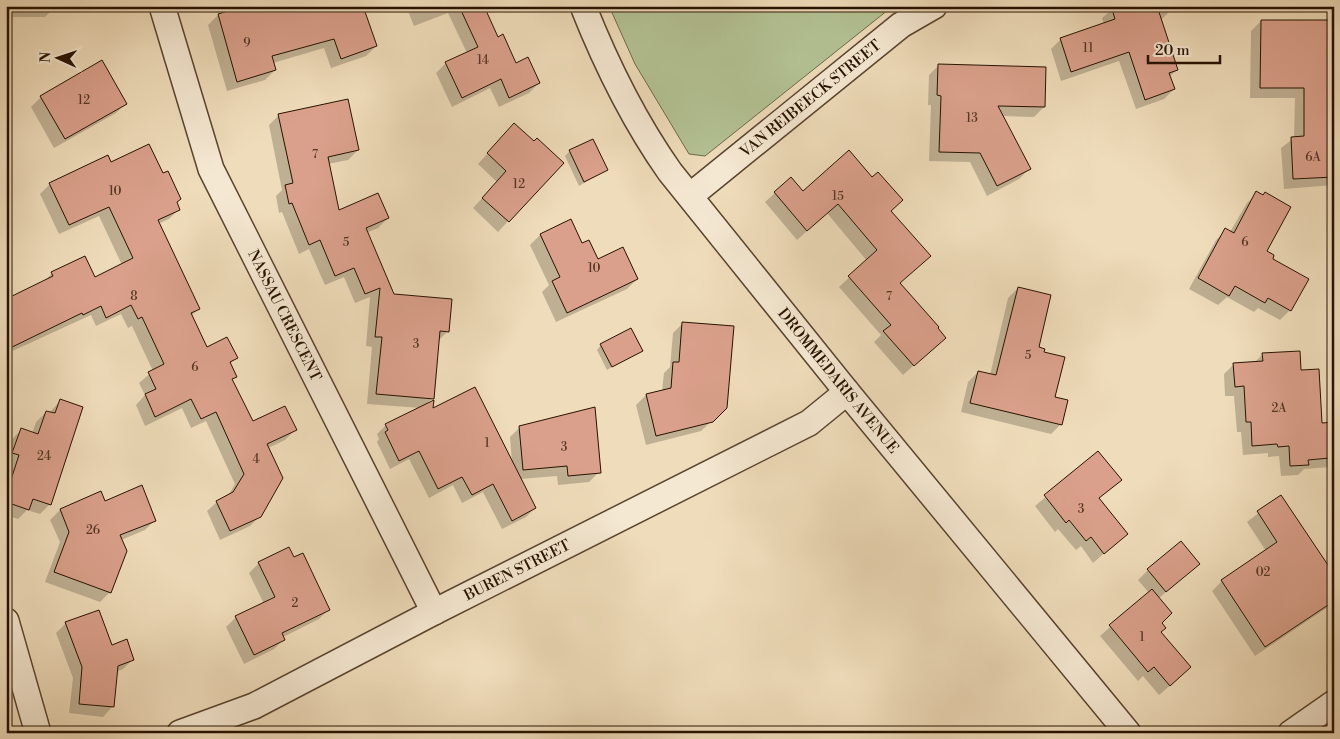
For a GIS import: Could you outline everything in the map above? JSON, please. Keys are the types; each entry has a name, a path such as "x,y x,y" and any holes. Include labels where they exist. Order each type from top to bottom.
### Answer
{"street":[{"name":"NASSAU CRESCENT","path":"162,6 211,169 434,612"},
{"name":"DROMMEDARIS AVENUE","path":"583,6 616,80 652,147 847,392 1128,733"},
{"name":"VAN REIBEECK STREET","path":"690,196 901,25 934,6"},
{"name":"BUREN STREET","path":"180,733 254,706 434,612 809,423 847,392"},
{"path":"6,621 38,733"},
{"path":"1291,733 1334,703"}],"green space":[{"path":"609,6 893,6 705,156 689,154 635,64"}],"building":[{"path":"244,6 363,6 377,46 341,59 334,39 272,56 276,70 237,82 218,14"},
{"path":"459,6 484,6 498,37 503,34 516,63 528,57 540,83 509,98 501,79 462,98 445,62 478,47"},
{"path":"1111,6 1157,6 1178,70 1169,73 1175,89 1145,100 1129,52 1071,72 1060,38 1115,19"},
{"path":"1261,20 1334,20 1334,177 1293,179 1291,137 1304,136 1304,88 1260,88"},
{"path":"102,60 127,104 65,139 40,96"},
{"path":"938,64 1046,67 1045,107 998,106 1031,169 997,186 980,153 939,152 941,96 937,95"},
{"path":"348,99 359,150 328,157 339,210 378,193 389,218 366,228 394,294 452,299 449,332 440,331 434,399 376,394 382,337 375,337 380,288 365,294 354,268 335,276 320,240 309,245 292,203 289,204 285,185 293,183 278,114"},
{"path":"514,123 534,141 537,138 564,163 509,222 482,198 506,171 487,153"},
{"path":"593,139 608,170 584,182 569,150"},
{"path":"149,144 163,173 168,171 181,199 177,202 180,210 158,220 200,309 191,313 207,347 227,337 238,358 230,362 237,377 232,379 253,421 285,406 297,430 267,444 283,478 261,517 230,531 216,501 233,492 244,474 216,412 201,419 191,399 155,417 145,394 156,389 148,372 164,364 142,317 138,319 131,305 106,318 101,306 83,315 82,313 6,350 6,299 53,276 51,272 85,256 95,277 133,258 109,207 69,225 49,183 108,155 111,162"},
{"path":"849,150 872,177 878,172 903,200 891,211 931,256 900,283 939,327 946,338 914,366 883,331 891,325 848,276 877,250 838,204 807,231 774,192 791,177 803,191"},
{"path":"1256,191 1263,195 1265,192 1291,207 1267,251 1274,255 1273,259 1309,279 1291,311 1268,298 1265,303 1235,286 1229,296 1198,278 1225,228 1234,233"},
{"path":"571,219 582,243 589,240 598,259 623,247 638,279 567,313 552,281 560,277 540,234"},
{"path":"1018,287 1051,295 1039,347 1045,349 1044,352 1065,357 1055,397 1068,400 1062,425 970,403 978,371 996,375"},
{"path":"682,322 734,326 727,408 713,422 656,436 646,394 671,388 673,362 679,362"},
{"path":"631,328 643,351 612,367 600,344"},
{"path":"1300,351 1301,370 1319,369 1322,423 1334,422 1334,450 1330,451 1330,458 1308,460 1309,465 1290,466 1289,446 1278,447 1277,444 1252,446 1251,422 1246,422 1244,386 1235,387 1233,363 1263,361 1262,353"},
{"path":"475,387 536,508 512,521 493,484 472,495 462,477 438,489 419,451 399,461 385,432 388,430 385,424 434,400 433,408"},
{"path":"60,399 83,407 51,505 33,499 29,510 6,502 6,495 19,455 12,453 21,428 38,434 46,411 55,413"},
{"path":"595,407 601,473 568,476 567,466 523,470 519,426"},
{"path":"1098,451 1122,480 1099,498 1128,534 1104,554 1091,537 1086,541 1069,520 1066,523 1044,495"},
{"path":"142,485 156,521 120,535 127,551 111,593 54,572 69,532 60,509 101,491 105,501"},
{"path":"1281,495 1334,574 1334,601 1265,647 1221,580 1277,542 1257,511"},
{"path":"1181,541 1200,564 1166,592 1147,569"},
{"path":"289,547 294,557 303,553 330,610 282,633 285,640 254,655 235,616 275,597 258,562"},
{"path":"1152,589 1172,613 1162,623 1166,628 1161,632 1191,667 1170,686 1154,667 1148,672 1109,625"},
{"path":"99,610 112,645 127,639 134,660 118,666 114,707 79,704 82,667 65,622"}]}
